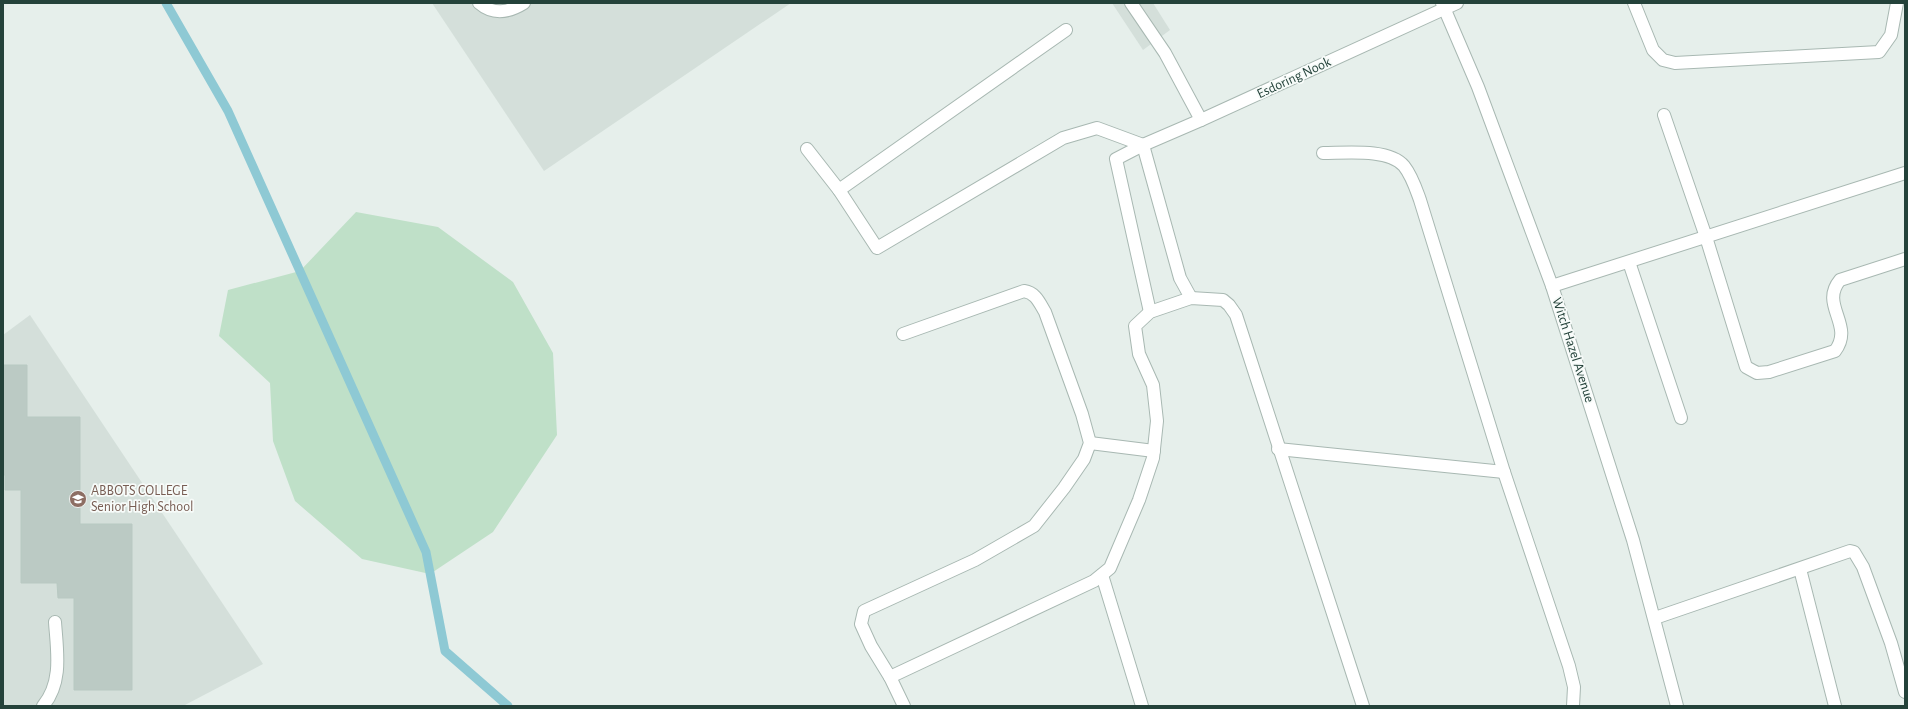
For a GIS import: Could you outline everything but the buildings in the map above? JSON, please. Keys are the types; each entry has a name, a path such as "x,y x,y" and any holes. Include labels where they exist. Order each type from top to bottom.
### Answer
{"street":[{"path":"478,3 487,10 503,12 524,3"},
{"path":"1131,3 1165,53 1201,120"},
{"name":"Esdoring Nook","path":"1150,312 1116,159 1142,145 1201,120 1443,6 1457,3"},
{"path":"1634,3 1653,50 1662,60 1675,63 1879,52 1891,35 1897,3"},
{"name":"Witch Hazel Avenue","path":"1443,6 1478,87 1552,286 1612,469 1655,618 1677,706"},
{"path":"839,190 1066,30"},
{"path":"1664,115 1706,237 1746,367 1756,373 1769,372 1836,351 1841,343 1843,335 1833,298 1835,286 1840,280 1905,259"},
{"path":"807,149 839,190 877,248 1063,138 1097,128 1142,145 1180,278 1191,298"},
{"path":"1323,153 1371,153 1392,158 1404,166 1412,180 1420,200 1504,472 1568,666 1574,687 1573,706"},
{"path":"1552,286 1905,173"},
{"path":"1629,262 1681,418"},
{"path":"903,334 1024,291 1030,292 1036,297 1045,312 1082,414 1090,443 1084,459 1064,488 1034,526 975,560 864,611 861,624 871,646 890,678 904,706"},
{"path":"890,678 1094,580 1110,568 1139,500 1154,451 1157,420 1153,385 1139,354 1135,326 1150,312 1191,298 1223,300 1229,305 1236,315 1278,449 1363,706"},
{"path":"1090,443 1154,451"},
{"path":"1278,449 1504,472"},
{"path":"1655,618 1850,552 1856,554 1891,643 1905,692"},
{"path":"1800,569 1836,706"},
{"path":"1102,575 1142,706"},
{"path":"43,706 49,698 58,666 55,622"}],"shaded area":[{"path":"432,3 791,3 544,171"},
{"path":"1112,3 1153,3 1170,30 1143,50"},
{"name":"ABBOTS COLLEGE Senior High School","path":"30,315 263,664 183,706 3,706 3,335"}],"green space":[{"path":"356,212 438,227 513,282 553,353 557,435 493,532 430,574 362,559 295,501 273,441 270,383 219,336 228,290 300,271"}],"waterway":[{"path":"166,3 228,111 426,552 445,651 508,706"}],"place":[{"name":"ABBOTS COLLEGE Senior High School","path":"78,499"}]}
